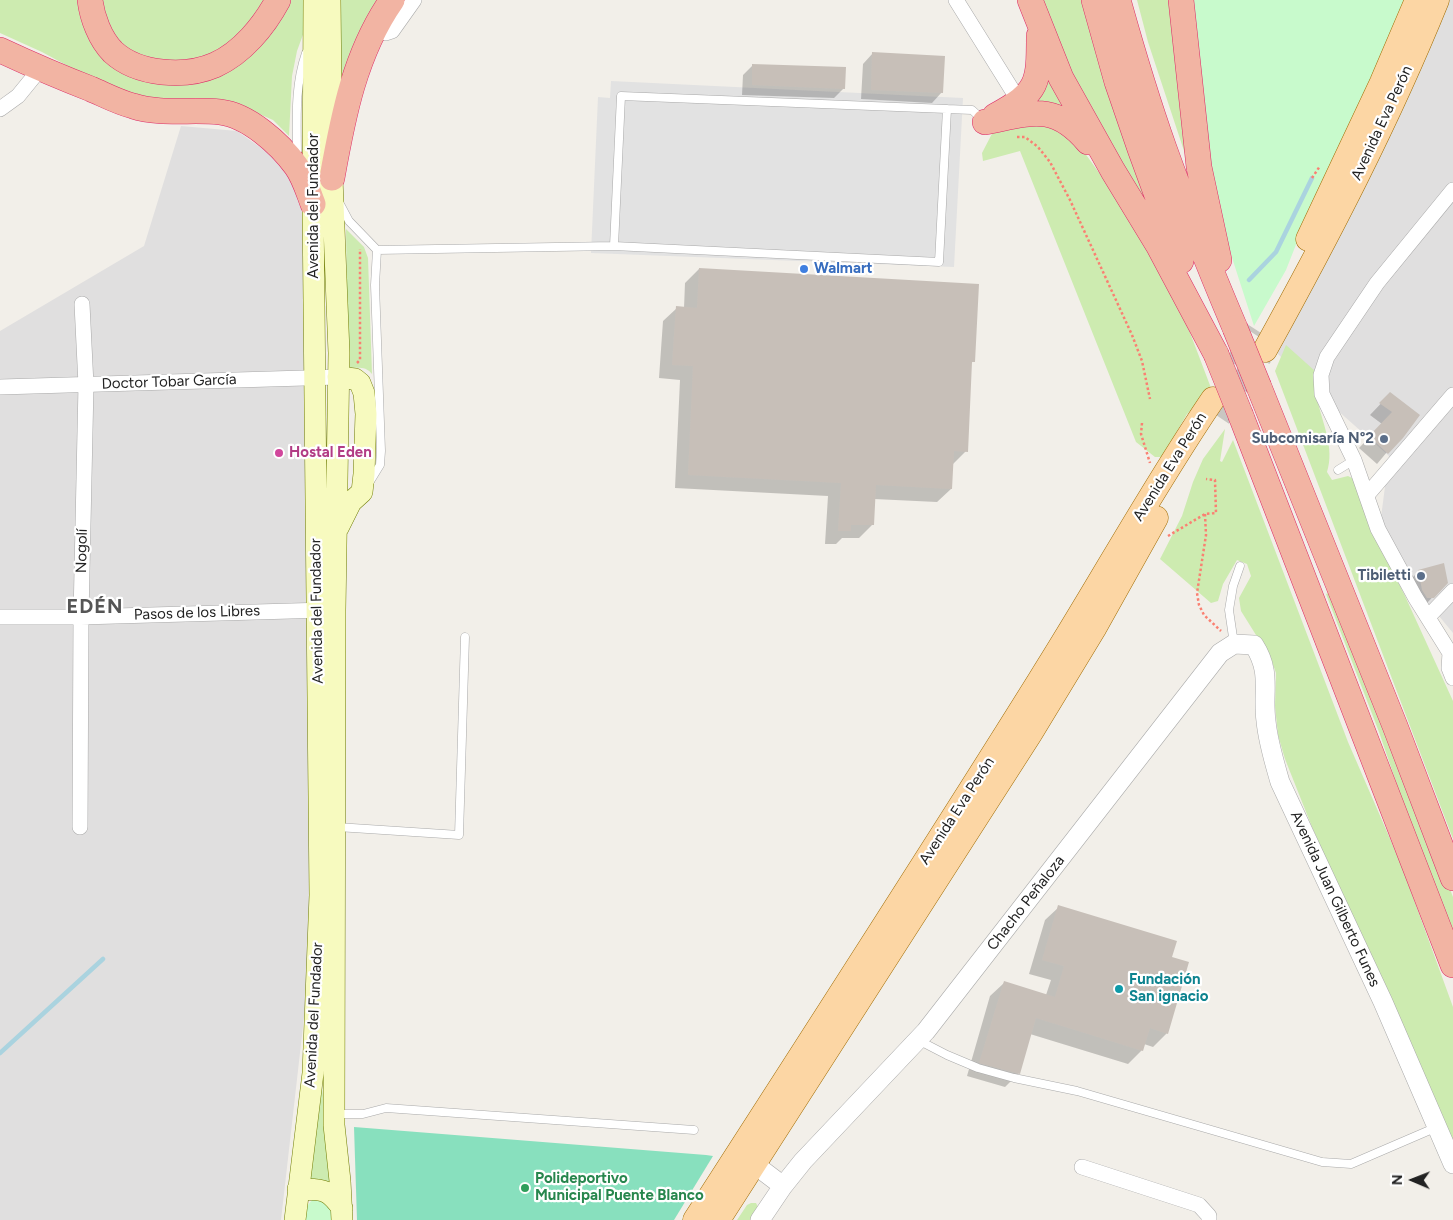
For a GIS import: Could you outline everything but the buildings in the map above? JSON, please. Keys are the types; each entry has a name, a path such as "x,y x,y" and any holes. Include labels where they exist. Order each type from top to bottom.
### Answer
{"highway":[{"path":"90,0 92,13 102,35 113,51 128,62 146,68 169,72 193,72 216,65 237,51 257,32 278,0"},
{"path":"332,178 342,118 352,84 366,47 382,14 392,0"},
{"path":"1094,0 1140,149 1216,354 1224,411 1453,965"},
{"path":"1118,0 1163,147 1192,224 1253,337"},
{"path":"1181,0 1199,167 1253,337 1259,387 1395,726 1453,878"},
{"path":"984,122 1019,101 1033,87 1038,75 1039,35 1030,2"},
{"path":"1030,2 1061,78 1113,171 1158,245 1216,354"},
{"path":"0,50 40,69 134,107 186,112 220,112 234,116 260,130 297,167 306,183 313,204"},
{"path":"984,122 1036,112 1064,119 1077,129 1113,171"}],"main road":[{"name":"Avenida del Fundador","path":"314,0 313,204 316,377 335,826 334,1114 342,1214"},
{"name":"Avenida del Fundador","path":"294,1220 313,1073 320,895 320,748 326,610 336,533 339,354 332,178 330,0"},
{"name":"Avenida Eva Perón","path":"1253,337 1291,273 1382,82 1417,0"},
{"name":"Avenida Eva Perón","path":"1253,337 1320,248 1372,148 1437,0"},
{"path":"336,533 351,502 362,492 366,414 364,393 360,383 355,379 338,377"},
{"name":"Avenida Eva Perón","path":"718,1220 1030,734 1095,628 1178,480 1224,411"},
{"name":"Avenida Eva Perón","path":"695,1220 1015,721 1080,616 1170,463 1224,411"},
{"path":"298,1189 326,1191 333,1196 342,1214"}],"street":[{"path":"375,29 386,33 392,31 414,0"},
{"path":"956,0 1019,101"},
{"path":"0,110 18,96 40,69"},
{"path":"1453,190 1377,283 1327,357 1321,375 1322,394 1354,460 1378,529 1414,597 1452,654 1449,668 1453,678"},
{"name":"Nogolí","path":"80,827 81,617 86,385 82,304"},
{"name":"Doctor Tobar García","path":"0,387 338,377"},
{"path":"1367,495 1453,395"},
{"path":"1428,617 1453,591"},
{"name":"Pasos de los Libres","path":"0,617 81,617 326,610"},
{"name":"Chacho Peñaloza","path":"760,1220 783,1186 803,1162 918,1040 1220,653 1234,644"},
{"name":"Avenida Juan Gilberto Funes","path":"1234,644 1254,645 1261,656 1266,671 1265,719 1270,749 1280,782 1383,1002 1453,1164"},
{"path":"754,1164 783,1186"},
{"path":"1082,1167 1198,1205 1209,1216 1209,1220"}],"lane":[{"path":"297,167 297,86 299,73 314,30"},
{"path":"614,246 621,96 947,108 972,110 984,122"},
{"path":"377,250 614,246 939,262 947,108"},
{"path":"332,178 342,209 350,221 377,250 375,285 380,465 362,492"},
{"path":"1338,470 1354,460"},
{"path":"1234,644 1229,610 1233,586 1240,566"},
{"path":"335,826 459,834 465,637"},
{"path":"918,1040 947,1055 1014,1078 1077,1091 1322,1162 1351,1164 1437,1128"},
{"path":"334,1114 363,1114 386,1108 694,1130"}],"path":[{"path":"1017,136 1025,137 1038,147 1050,162 1070,200 1132,335 1142,361 1150,399"},
{"path":"1206,514 1206,535 1197,593 1199,605 1204,615 1234,644"}],"shaded area":[{"path":"1447,0 1453,0 1453,633 1420,593 1380,525 1389,456 1310,386 1276,352"},
{"path":"611,81 963,98 954,267 591,253 598,97 610,98"},
{"path":"181,126 237,131 297,173 307,208 311,956 281,1220 0,1220 0,331 144,246"}],"green space":[{"path":"0,0 79,0 89,32 180,83 285,0 307,0 308,21 297,51 292,76 289,136 273,120 250,110 147,101 92,79 42,52 0,33"},
{"path":"97,0 272,0 255,26 199,66 145,61 114,39"},
{"path":"341,0 381,0 341,99"},
{"path":"1037,0 1084,0 1172,256 1094,128"},
{"path":"1137,0 1176,0 1187,160 1148,42"},
{"path":"1191,0 1411,0 1312,204 1286,270 1254,326 1226,239 1210,178"},
{"path":"1045,74 1065,111 1033,105"},
{"path":"1034,117 1071,134 1121,203 1171,291 1189,330 1211,388 1187,414 1162,457 1155,457 1136,442 1020,151 983,161 982,153 997,124"},
{"path":"346,229 364,247 368,258 372,374 364,369 348,368"},
{"path":"1286,345 1315,371 1316,395 1329,444 1330,453 1327,472 1332,480 1348,476 1356,480 1378,540 1453,701 1453,839 1275,371"},
{"path":"1225,429 1220,461 1222,462 1233,440 1348,742 1401,864 1453,1007 1453,1151 1312,827 1285,759 1278,735 1275,706 1276,673 1271,659 1241,611 1239,598 1251,576 1247,564 1237,560 1223,584 1218,601 1211,603 1160,559 1182,516 1203,459"},
{"path":"1334,590 1453,897 1453,941 1425,867 1379,732 1326,594"},
{"path":"322,1086 332,1185 308,1184"},
{"name":"Polideportivo Municipal Puente Blanco","path":"354,1127 713,1156 674,1220 357,1220"},
{"path":"313,1199 330,1201 334,1220 305,1220 307,1206"},
{"path":"756,1203 758,1207 754,1220 737,1220 747,1205"}],"waterway":[{"path":"1249,280 1276,252 1312,178"},
{"path":"0,1053 103,959"}],"tunnel":[{"path":"1236,365 1258,331"},
{"path":"1219,417 1261,355"}],"place":[{"name":"Walmart","path":"804,269"},
{"name":"Subcomisaría N°2","path":"1384,439"},
{"name":"Hostal Eden","path":"279,453"},
{"name":"Tibiletti","path":"1421,576"},
{"name":"Fundación San ignacio","path":"1119,989"},
{"name":"Polideportivo Municipal Puente Blanco","path":"525,1188"}],"district":[{"name":"EDÉN","path":"95,607"}]}
